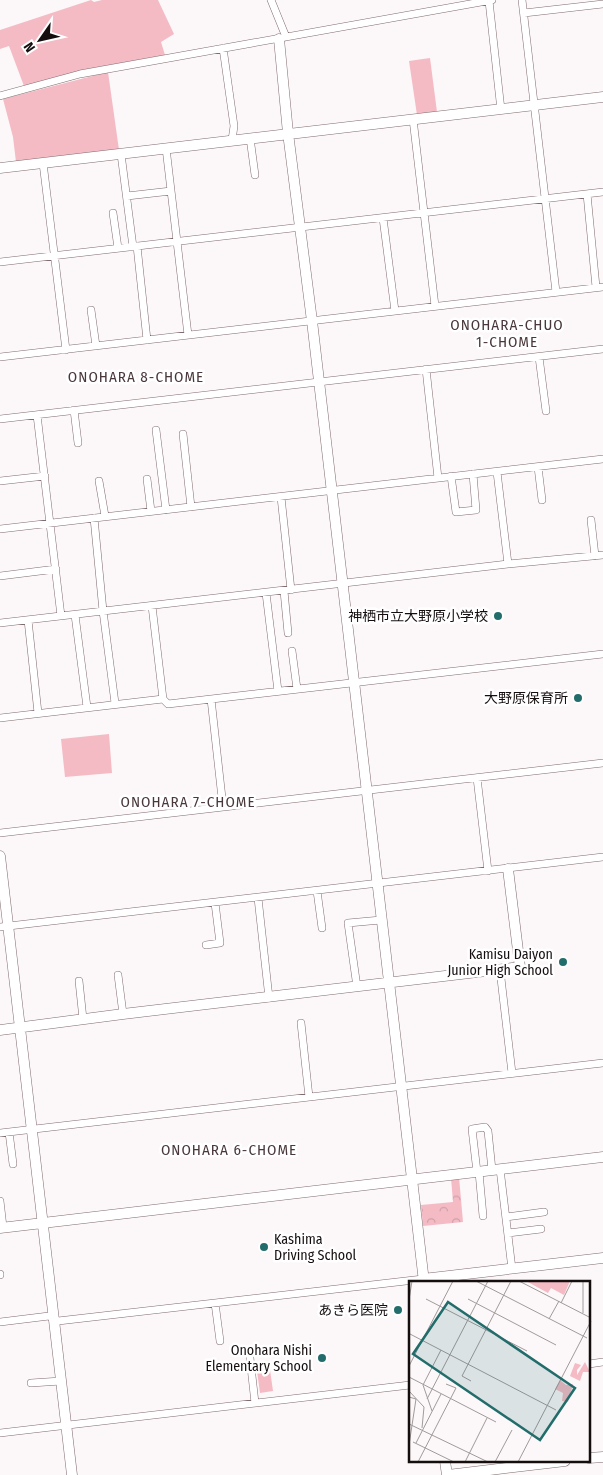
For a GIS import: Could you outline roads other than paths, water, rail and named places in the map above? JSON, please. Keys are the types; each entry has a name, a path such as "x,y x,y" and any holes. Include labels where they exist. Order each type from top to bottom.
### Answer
{"street":[{"path":"271,0 282,38 288,133 343,583 423,1281 603,1258"},
{"path":"0,96 80,74 491,0 501,110"},
{"path":"522,0 556,292"},
{"path":"524,13 603,4"},
{"path":"223,48 234,126 232,140"},
{"path":"0,168 603,97"},
{"path":"413,119 435,306"},
{"path":"250,138 255,175"},
{"path":"166,148 188,335"},
{"path":"121,154 147,340"},
{"path":"43,163 66,350"},
{"path":"127,196 171,191"},
{"path":"0,262 603,192"},
{"path":"0,357 600,287 586,194"},
{"path":"113,213 118,248"},
{"path":"384,218 395,311"},
{"path":"91,310 96,346"},
{"path":"0,419 603,349"},
{"path":"539,357 546,411"},
{"path":"426,369 438,478"},
{"path":"74,410 78,443"},
{"path":"37,414 61,616"},
{"path":"156,430 166,510"},
{"path":"183,434 191,507"},
{"path":"0,529 603,459"},
{"path":"538,467 542,500"},
{"path":"496,472 508,564"},
{"path":"452,476 456,512 476,510 473,474"},
{"path":"0,481 45,476"},
{"path":"147,479 151,511"},
{"path":"99,481 105,516"},
{"path":"280,497 288,590 288,633"},
{"path":"94,518 103,611 115,703"},
{"path":"591,520 595,556"},
{"path":"0,623 508,564 603,555"},
{"path":"0,576 56,569"},
{"path":"266,593 278,691"},
{"path":"152,606 163,699 168,704 603,654"},
{"path":"75,615 87,707"},
{"path":"28,620 38,713"},
{"path":"292,651 297,689"},
{"path":"0,718 115,703 163,699"},
{"path":"211,699 223,807"},
{"path":"0,833 603,763"},
{"path":"477,778 488,871"},
{"path":"0,856 4,927 20,1028 72,1475"},
{"path":"4,927 603,857"},
{"path":"0,1030 520,967 508,868"},
{"path":"317,891 322,928"},
{"path":"258,898 269,998"},
{"path":"206,944 220,943 215,903"},
{"path":"357,987 348,923 381,920"},
{"path":"500,970 512,1073"},
{"path":"118,975 124,1014"},
{"path":"79,981 83,1019"},
{"path":"301,1023 309,1097"},
{"path":"0,1133 603,1063"},
{"path":"483,1216 472,1129 485,1127 488,1131 506,1218 512,1269"},
{"path":"9,1132 13,1164"},
{"path":"0,1201 1,1228 603,1157"},
{"path":"506,1218 544,1212"},
{"path":"508,1233 541,1229"},
{"path":"0,1322 49,1316 58,1321 409,1282"},
{"path":"215,1303 220,1341"},
{"path":"250,1358 254,1403"},
{"path":"590,1364 603,1362"},
{"path":"31,1383 60,1381"},
{"path":"0,1433 409,1385"},
{"path":"590,1458 603,1457"},
{"path":"445,1462 447,1475 551,1462"}],"place":[{"name":"神栖市立大野原小学校","path":"498,616"},
{"name":"大野原保育所","path":"578,698"},
{"name":"Kamisu Daiyon Junior High School","path":"563,962"},
{"name":"Kashima Driving School","path":"264,1247"},
{"name":"あきら医院","path":"398,1310"},
{"name":"Onohara Nishi Elementary School","path":"322,1358"}],"district":[{"name":"ONOHARA-CHUO 1-CHOME","path":"507,334"},
{"name":"ONOHARA 8-CHOME","path":"136,377"},
{"name":"ONOHARA 7-CHOME","path":"188,802"},
{"name":"ONOHARA 6-CHOME","path":"229,1150"}]}
